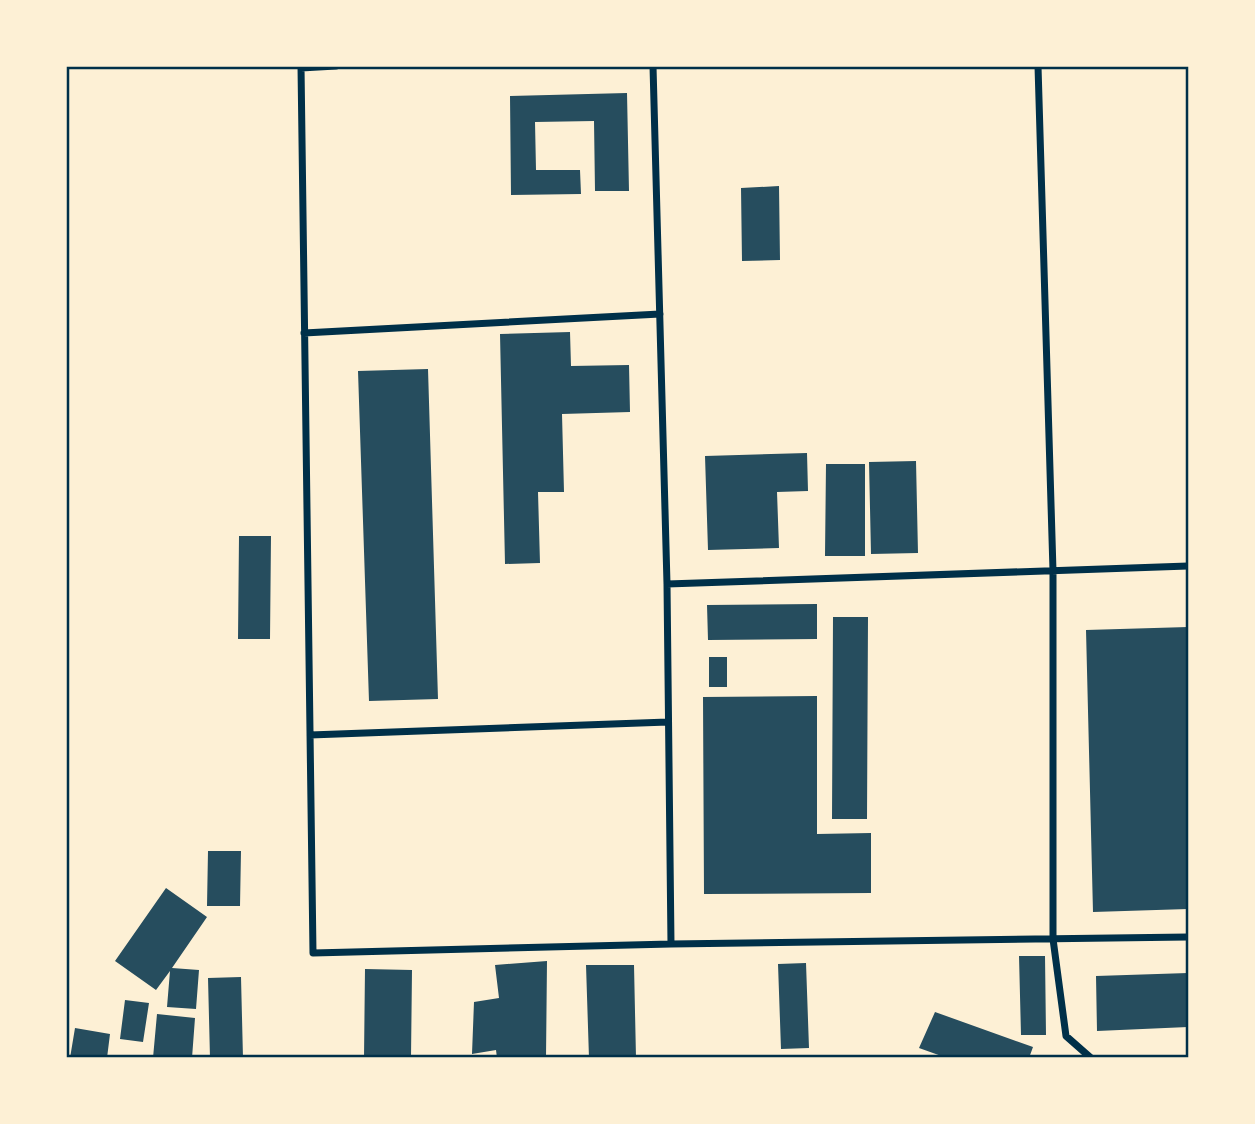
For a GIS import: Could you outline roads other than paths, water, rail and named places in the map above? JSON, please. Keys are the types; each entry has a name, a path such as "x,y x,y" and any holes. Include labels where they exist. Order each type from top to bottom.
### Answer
{"street":[{"path":"335,66 301,67 313,953 671,944 1188,937"},
{"path":"653,66 667,584 671,944"},
{"path":"1038,66 1053,571 1053,939 1066,1036 1091,1058"},
{"path":"304,333 660,314"},
{"path":"667,584 1188,566"},
{"path":"310,735 668,722"}]}
